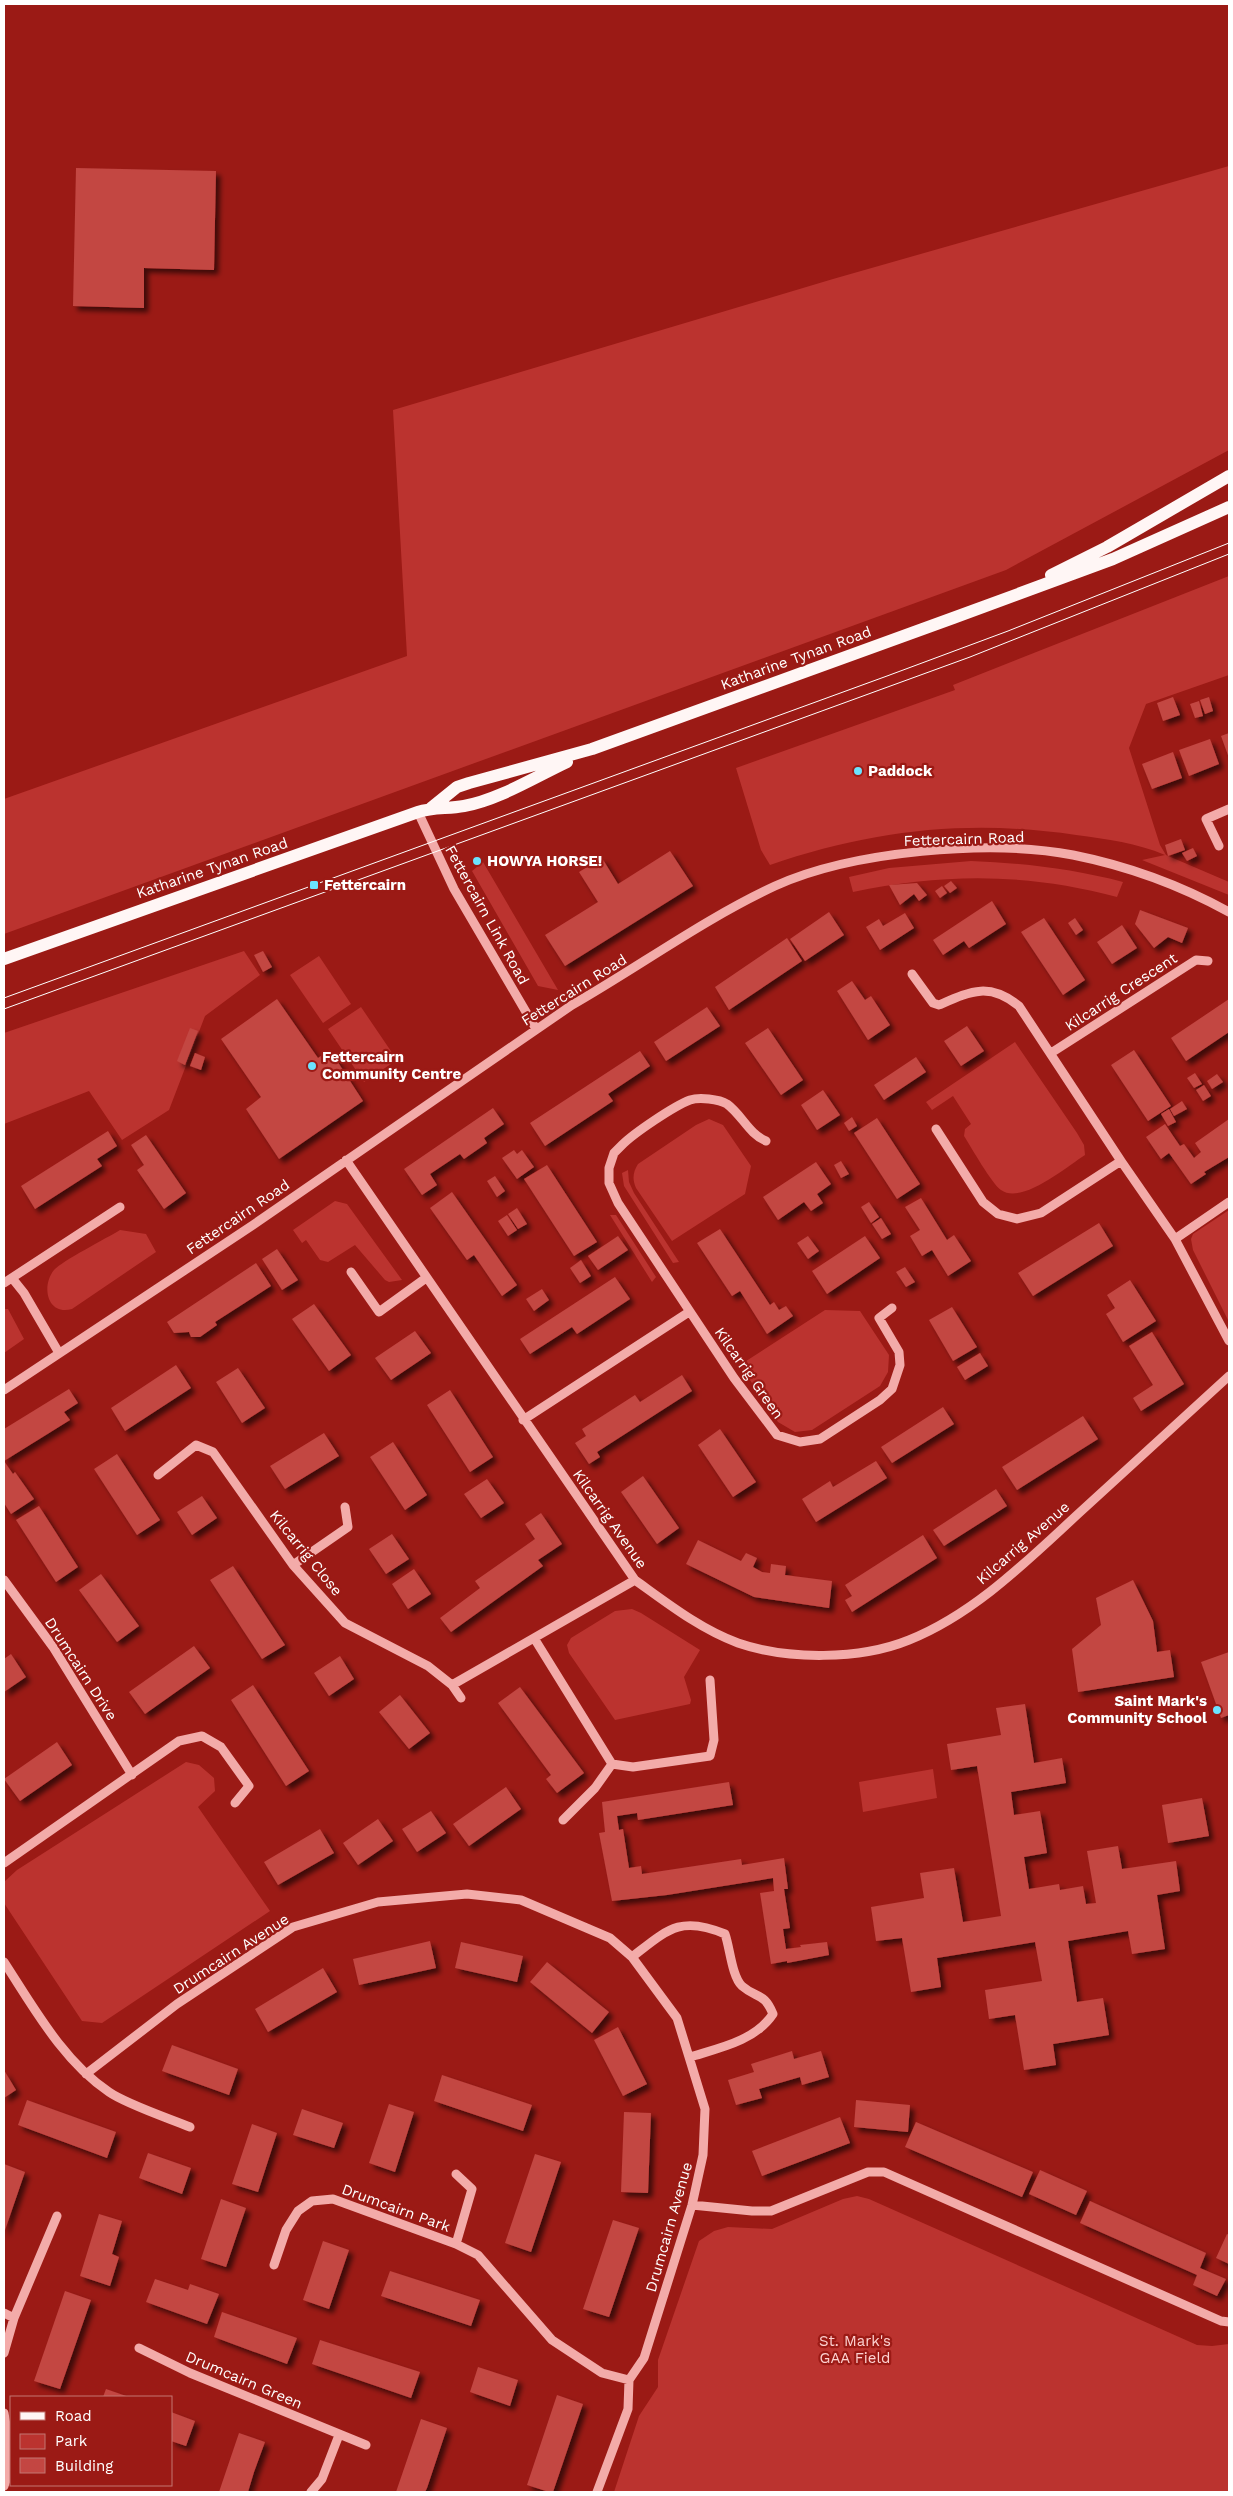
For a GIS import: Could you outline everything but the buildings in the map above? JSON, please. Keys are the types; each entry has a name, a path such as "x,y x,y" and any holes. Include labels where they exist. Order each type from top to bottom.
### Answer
{"main road":[{"name":"Katharine Tynan Road","path":"1011,596 1107,547 1229,476"},
{"name":"Katharine Tynan Road","path":"431,808 457,787 592,750 1113,559 1229,507"},
{"name":"Katharine Tynan Road","path":"4,959 418,812 431,808 464,806 499,795 592,750"}],"street":[{"path":"1219,846 1206,819 1229,809"},
{"name":"Fettercairn Link Road","path":"418,812 454,889 536,1029"},
{"name":"Fettercairn Road","path":"4,1390 346,1160 536,1029 694,930 777,885 841,863 906,853 965,849 1024,850 1072,855 1130,869 1175,886 1229,912"},
{"name":"Kilcarrig Crescent","path":"1051,1053 1196,960 1208,961"},
{"path":"912,974 933,1003 939,1006 969,992 980,990 1005,995 1019,1006 1175,1239 1229,1341"},
{"name":"Kilcarrig Green","path":"766,1141 757,1138 739,1114 726,1104 715,1100 691,1099 627,1141 614,1153 609,1168 609,1183 618,1204 689,1312 771,1430 777,1435 800,1442 820,1439 880,1400 892,1389 900,1365 899,1352 880,1318 892,1308"},
{"path":"936,1129 983,1202 998,1214 1017,1219 1041,1213 1121,1161"},
{"name":"Kilcarrig Avenue","path":"346,1160 523,1420 635,1580 691,1620 746,1645 790,1654 827,1655 869,1651 908,1641 952,1618 1012,1574 1229,1376"},
{"path":"1175,1239 1229,1202"},
{"path":"59,1353 24,1293 8,1281 120,1207"},
{"path":"351,1272 379,1312 426,1278"},
{"path":"523,1420 689,1312"},
{"name":"Kilcarrig Close","path":"158,1475 196,1445 213,1452 293,1565 345,1622 428,1666 452,1686 461,1698"},
{"path":"293,1565 348,1527 345,1507"},
{"name":"Drumcairn Drive","path":"4,1580 52,1647 132,1775"},
{"path":"452,1686 635,1580"},
{"path":"534,1638 612,1764"},
{"path":"612,1764 633,1767 710,1756 714,1740 710,1680"},
{"path":"4,1863 180,1741 202,1736 221,1747 249,1786 234,1803"},
{"path":"563,1820 595,1788 612,1764"},
{"name":"Drumcairn Avenue","path":"86,2074 177,2004 293,1927 378,1902 468,1894 521,1900 610,1938 632,1957 676,2018 690,2057 705,2110 703,2155 692,2205 644,2358 628,2380"},
{"path":"632,1957 658,1935 680,1925 708,1926 726,1934 732,1954 733,1974 742,1986 767,2001 773,2014 761,2028 750,2036 690,2057"},
{"path":"4,1962 39,2016 71,2058 86,2074 110,2093 190,2127"},
{"path":"692,2205 771,2211 868,2172 884,2172 1073,2257 1221,2321 1229,2322"},
{"name":"Drumcairn Park","path":"456,2174 472,2188 456,2244"},
{"name":"Drumcairn Park","path":"274,2265 286,2230 298,2211 312,2201 333,2199 456,2244 478,2256 552,2340 602,2373 628,2380"},
{"path":"4,2353 14,2318 57,2216"},
{"path":"4,2313 14,2318"},
{"name":"Drumcairn Green","path":"139,2348 190,2373 366,2445"},
{"path":"597,2492 628,2409 628,2380"},
{"path":"4,2413 8,2440 7,2478 4,2486"},
{"path":"311,2492 322,2479 339,2435"}],"green space":[{"path":"1229,166 1229,450 1006,570 4,934 4,799 407,656 393,410 833,279"},
{"path":"1229,576 1229,675 1146,704 1129,748 1160,845 1166,855 1229,882 1229,895 1142,860 1165,855 1154,851 1133,844 1036,830 959,828 883,836 846,843 770,865 761,850 736,768 955,690 953,685"},
{"path":"971,861 1048,867 1123,882 1117,897 1051,883 985,878 920,881 853,892 849,877 889,868"},
{"path":"483,862 558,990 538,986 472,871"},
{"path":"244,951 260,975 205,1016 169,1110 122,1140 89,1091 4,1124 4,1033"},
{"path":"319,956 351,1004 323,1023 290,975"},
{"path":"361,1007 397,1060 364,1082 328,1029"},
{"path":"1015,1042 1077,1133 1084,1145 1085,1155 1044,1183 1020,1193 1010,1193 1001,1190 992,1181 964,1136 965,1129 971,1124 953,1096 932,1110 926,1102"},
{"path":"709,1119 723,1125 751,1166 745,1194 672,1241 636,1188 634,1173 638,1164 696,1125"},
{"path":"628,1170 629,1182 634,1193 679,1262 673,1263 624,1186 622,1173"},
{"path":"335,1201 347,1204 402,1280 389,1282 385,1280 355,1245 328,1262 320,1260 306,1240 302,1243 293,1230"},
{"path":"1229,1210 1229,1322 1193,1250 1191,1239 1193,1234"},
{"path":"610,1215 616,1215 656,1277 652,1282"},
{"path":"120,1230 146,1234 156,1252 72,1309 64,1310 52,1304 47,1291 50,1277 54,1270 75,1255"},
{"path":"4,1309 8,1309 24,1339 4,1353"},
{"path":"825,1310 860,1311 889,1355 888,1372 880,1386 812,1430 795,1432 778,1422 740,1365"},
{"path":"632,1609 700,1650 684,1677 691,1700 690,1704 615,1720 569,1653 567,1645 571,1638 615,1611"},
{"path":"186,1762 199,1765 214,1778 215,1791 198,1807 270,1911 102,2023 82,2021 4,1903 4,1882 17,1870"},
{"path":"933,1769 937,1798 863,1812 859,1782"},
{"name":"St. Mark's GAA Field","path":"857,2196 869,2199 1197,2345 1229,2344 1229,2492 614,2492 639,2416 658,2387 658,2360 699,2241 714,2231 728,2227 772,2229 843,2199"}],"tram line":[{"path":"4,998 887,676 1008,631 1229,543"},
{"path":"4,1009 970,657 1229,554"}],"place":[{"name":"Paddock","path":"858,771"},
{"name":"HOWYA HORSE!","path":"477,861"},
{"name":"Fettercairn","path":"314,885"},
{"name":"Fettercairn Community Centre","path":"312,1066"},
{"name":"Saint Mark's Community School","path":"1217,1710"}]}
